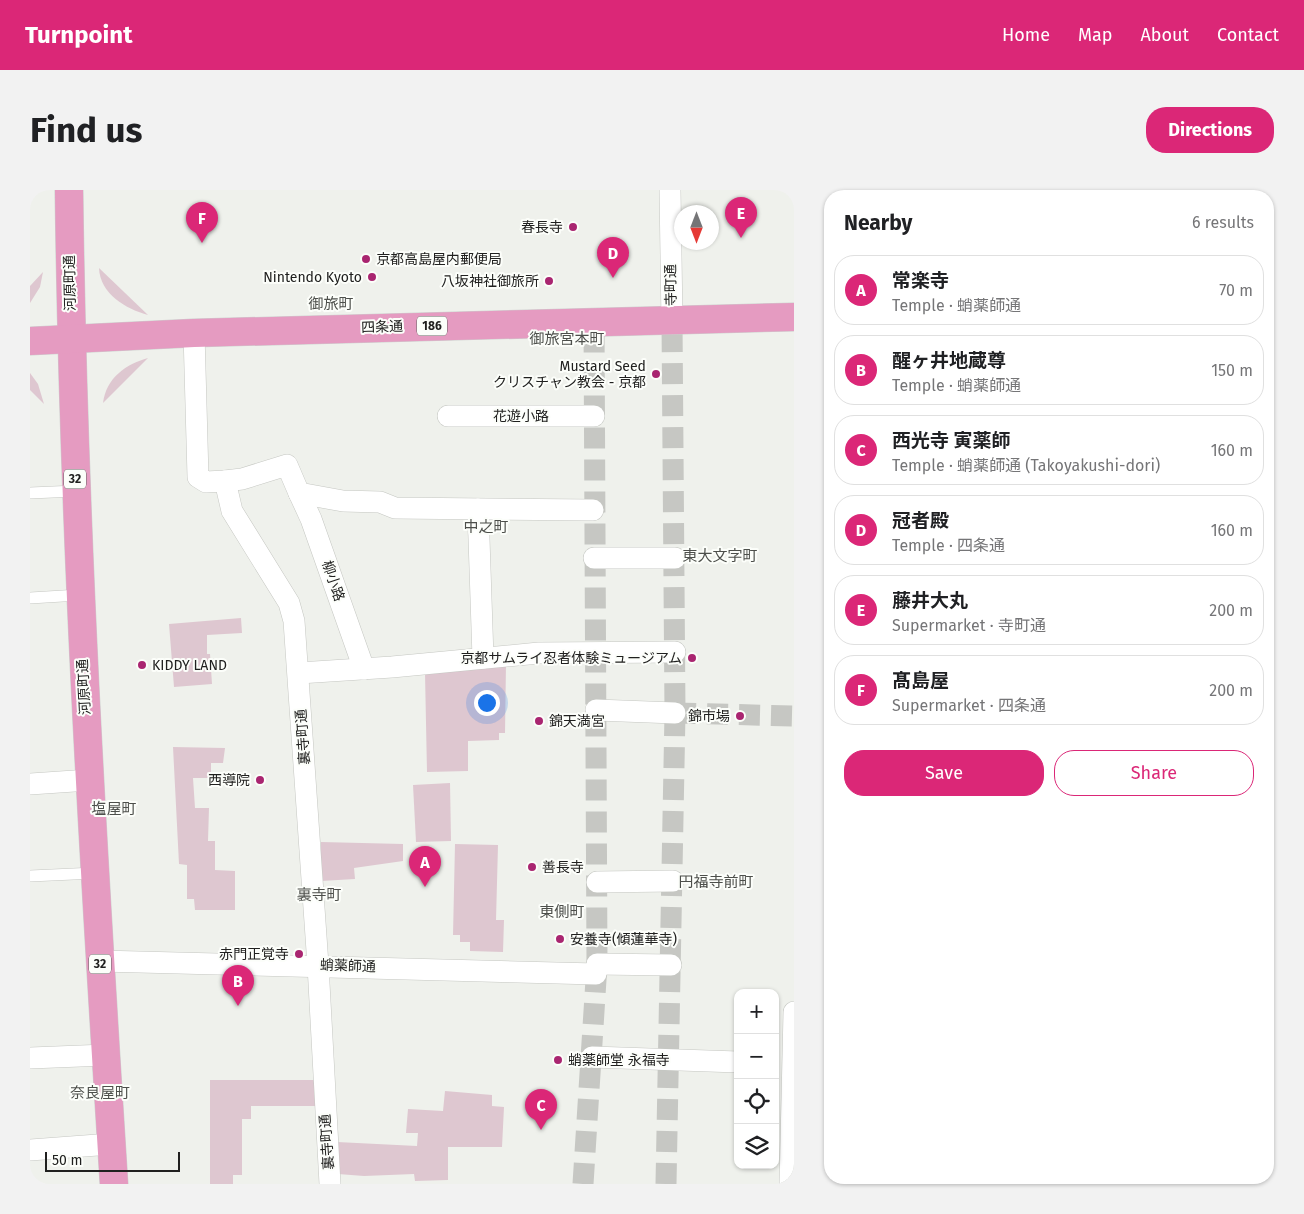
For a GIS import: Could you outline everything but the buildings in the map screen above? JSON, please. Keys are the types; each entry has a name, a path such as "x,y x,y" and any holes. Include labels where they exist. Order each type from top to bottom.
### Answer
{"main road":[{"name":"河原町通","path":"69,190 71,340 79,595 114,1184"},
{"name":"四条通","path":"30,341 194,333 794,317"}],"street":[{"name":"寺町通","path":"670,190 672,321"},
{"path":"194,333 198,477 206,482 225,481"},
{"name":"花遊小路","path":"448,416 594,416"},
{"name":"柳小路","path":"225,481 242,480 287,465 311,520 364,669"},
{"name":"裏寺町通","path":"225,481 232,511 292,608 299,672 330,1184"},
{"path":"299,494 343,501 380,502 395,508 594,510"},
{"path":"478,509 482,658"},
{"path":"594,558 675,558"},
{"path":"299,672 364,669 567,652 675,652"},
{"path":"596,710 675,713"},
{"path":"30,784 89,780"},
{"path":"597,882 673,881"},
{"name":"蛸薬師通","path":"100,961 597,969 671,965"},
{"path":"790,1184 787,1062 794,1012"},
{"path":"30,1058 106,1055"},
{"path":"592,1057 734,1062"},
{"path":"30,1150 111,1144"}],"lane":[{"path":"30,493 76,491"},
{"path":"30,598 79,595"},
{"path":"30,876 95,873"}],"shaded area":[{"path":"99,268 148,315 131,309 109,293 100,277"},
{"path":"43,272 40,287 30,303 30,286"},
{"path":"148,358 103,403 108,386 118,373 132,364"},
{"path":"30,373 38,384 44,404 30,390"},
{"path":"241,618 242,633 207,635 207,654 210,654 212,684 174,687 169,624"},
{"path":"506,663 505,733 499,733 499,740 468,741 468,771 427,772 425,673"},
{"path":"173,747 225,748 223,763 211,763 211,778 193,778 195,808 209,808 208,841 215,841 215,870 235,871 235,910 195,910 194,899 187,899 187,865 179,864"},
{"path":"450,783 451,841 416,842 413,785"},
{"path":"321,842 403,844 403,861 354,868 355,879 321,881"},
{"path":"455,844 498,845 496,920 504,920 503,952 470,951 470,942 460,942 460,935 453,935"},
{"path":"210,1080 315,1080 315,1106 251,1106 251,1119 242,1119 242,1175 233,1175 233,1184 210,1184"},
{"path":"445,1091 492,1095 492,1106 504,1107 502,1147 448,1147 448,1180 415,1181 414,1174 364,1176 338,1174 337,1142 417,1146 418,1133 406,1133 408,1109 443,1111"}],"tunnel":[{"path":"583,1184 597,964 594,321"},
{"path":"666,1184 675,713 672,321"},
{"path":"675,713 794,716"}],"place":[{"name":"春長寺","path":"573,227"},
{"name":"藤井大丸","path":"741,238"},
{"name":"髙島屋","path":"202,243"},
{"name":"京都高島屋内郵便局","path":"366,259"},
{"name":"Nintendo Kyoto","path":"372,277"},
{"name":"冠者殿","path":"613,278"},
{"name":"八坂神社御旅所","path":"549,281"},
{"name":"Mustard Seed クリスチャン教会 - 京都","path":"656,374"},
{"name":"京都サムライ忍者体験ミュージアム","path":"692,658"},
{"name":"KIDDY LAND","path":"142,665"},
{"name":"錦市場","path":"740,716"},
{"name":"錦天満宮","path":"539,721"},
{"name":"西導院","path":"260,780"},
{"name":"善長寺","path":"532,867"},
{"name":"常楽寺","path":"425,887"},
{"name":"安養寺(傾蓮華寺)","path":"560,939"},
{"name":"赤門正覚寺","path":"299,954"},
{"name":"醒ヶ井地蔵尊","path":"238,1006"},
{"name":"蛸薬師堂 永福寺","path":"558,1060"},
{"name":"西光寺 寅薬師","path":"541,1130"}],"district":[{"name":"御旅町","path":"331,304"},
{"name":"御旅宮本町","path":"567,339"},
{"name":"中之町","path":"486,527"},
{"name":"東大文字町","path":"720,556"},
{"name":"塩屋町","path":"114,809"},
{"name":"円福寺前町","path":"716,882"},
{"name":"裏寺町","path":"319,895"},
{"name":"東側町","path":"562,912"},
{"name":"奈良屋町","path":"100,1093"}]}
